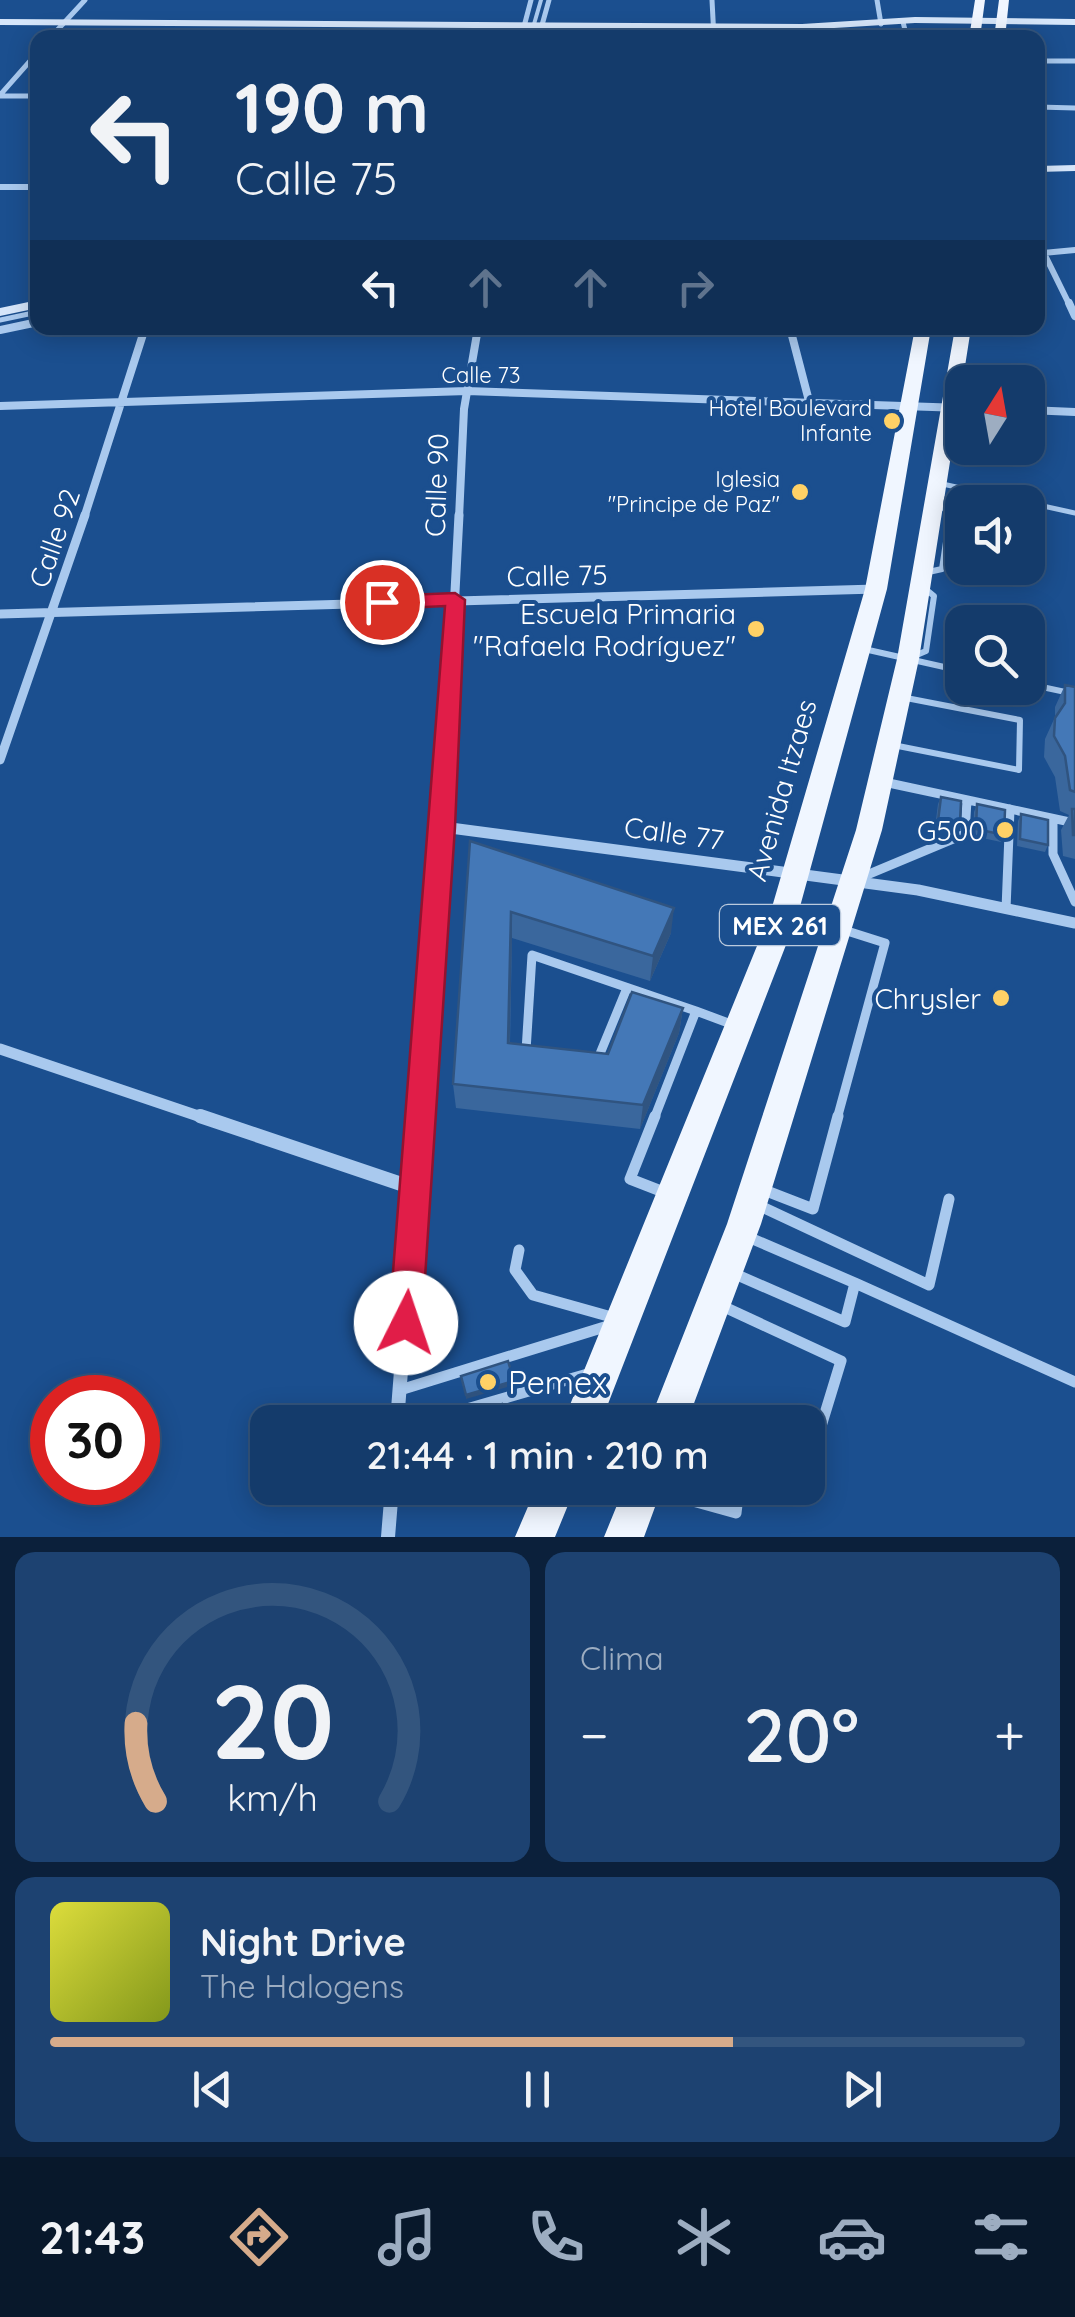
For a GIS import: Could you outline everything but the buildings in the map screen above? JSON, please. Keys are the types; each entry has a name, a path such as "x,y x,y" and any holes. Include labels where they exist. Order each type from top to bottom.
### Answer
{"main road":[{"path":"976,30 980,0"},
{"path":"1001,30 1004,0"},
{"path":"756,30 978,20 1075,22"},
{"path":"0,22 533,25 662,30"},
{"path":"424,24 428,30"},
{"path":"1045,169 1075,168"},
{"path":"0,310 30,306"},
{"name":"Avenida Itzaes","path":"588,1405 741,1028 796,873 876,589 923,335"},
{"name":"MEX 261","path":"959,365 962,335"},
{"name":"MEX 261","path":"674,1405 740,1234 853,880 908,659 934,492 945,447"},
{"path":"536,1537 549,1505"},
{"path":"624,1537 638,1505"}],"street":[{"path":"56,30 85,0"},
{"path":"532,0 533,25"},
{"path":"528,30 550,0"},
{"path":"712,0 714,30"},
{"path":"877,0 881,24"},
{"path":"903,22 905,30"},
{"path":"0,96 30,61"},
{"path":"1045,61 1075,61"},
{"path":"0,96 30,96"},
{"path":"1045,107 1075,108"},
{"path":"0,187 30,187"},
{"path":"1045,253 1075,250"},
{"path":"1045,259 1075,316"},
{"path":"0,330 30,324"},
{"name":"Calle 92","path":"0,760 124,402 142,335"},
{"name":"Calle 90","path":"399,1405 443,827 467,390 477,335"},
{"path":"792,335 810,401"},
{"name":"Calle 73","path":"0,406 467,390 945,407"},
{"path":"1045,411 1075,412"},
{"name":"Calle 75","path":"0,614 876,589"},
{"name":"Calle 77","path":"443,827 853,880 1075,924"},
{"path":"0,1050 416,1190"},
{"path":"388,1537 391,1505"}],"lane":[{"path":"532,30 542,0"},
{"path":"0,320 30,314"},
{"path":"934,492 1075,512"},
{"path":"861,648 945,667"},
{"path":"1045,688 1075,694"},
{"path":"888,745 1019,770 1020,720 899,696"},
{"path":"880,780 1075,823"},
{"path":"853,880 965,834 967,800"},
{"path":"1006,908 1010,809"},
{"path":"1053,819 1053,854 1075,902"},
{"path":"753,1195 813,1209 885,943 838,928"},
{"path":"544,1054 526,1052 532,955 741,1028"},
{"path":"579,1060 596,1063 627,988"},
{"path":"675,1196 630,1179 696,1011"},
{"path":"753,1195 929,1285 948,1199"},
{"path":"740,1234 1075,1382"},
{"path":"519,1250 514,1270 533,1294 624,1321"},
{"path":"726,1270 845,1322 855,1283"},
{"path":"714,1302 842,1361 825,1415"},
{"path":"400,1390 624,1321"},
{"path":"480,1405 604,1369"},
{"path":"707,1505 736,1513 737,1505"}],"place":[{"name":"Hotel Boulevard Infante","path":"892,421"},
{"name":"Iglesia \"Principe de Paz\"","path":"800,492"},
{"name":"Escuela Primaria \"Rafaela Rodríguez\"","path":"756,629"},
{"name":"G500","path":"1005,830"},
{"name":"Chrysler","path":"1001,998"},
{"name":"Pemex","path":"488,1382"}],"route":[{"path":"382,602 455,600 443,827 406,1323"}]}
